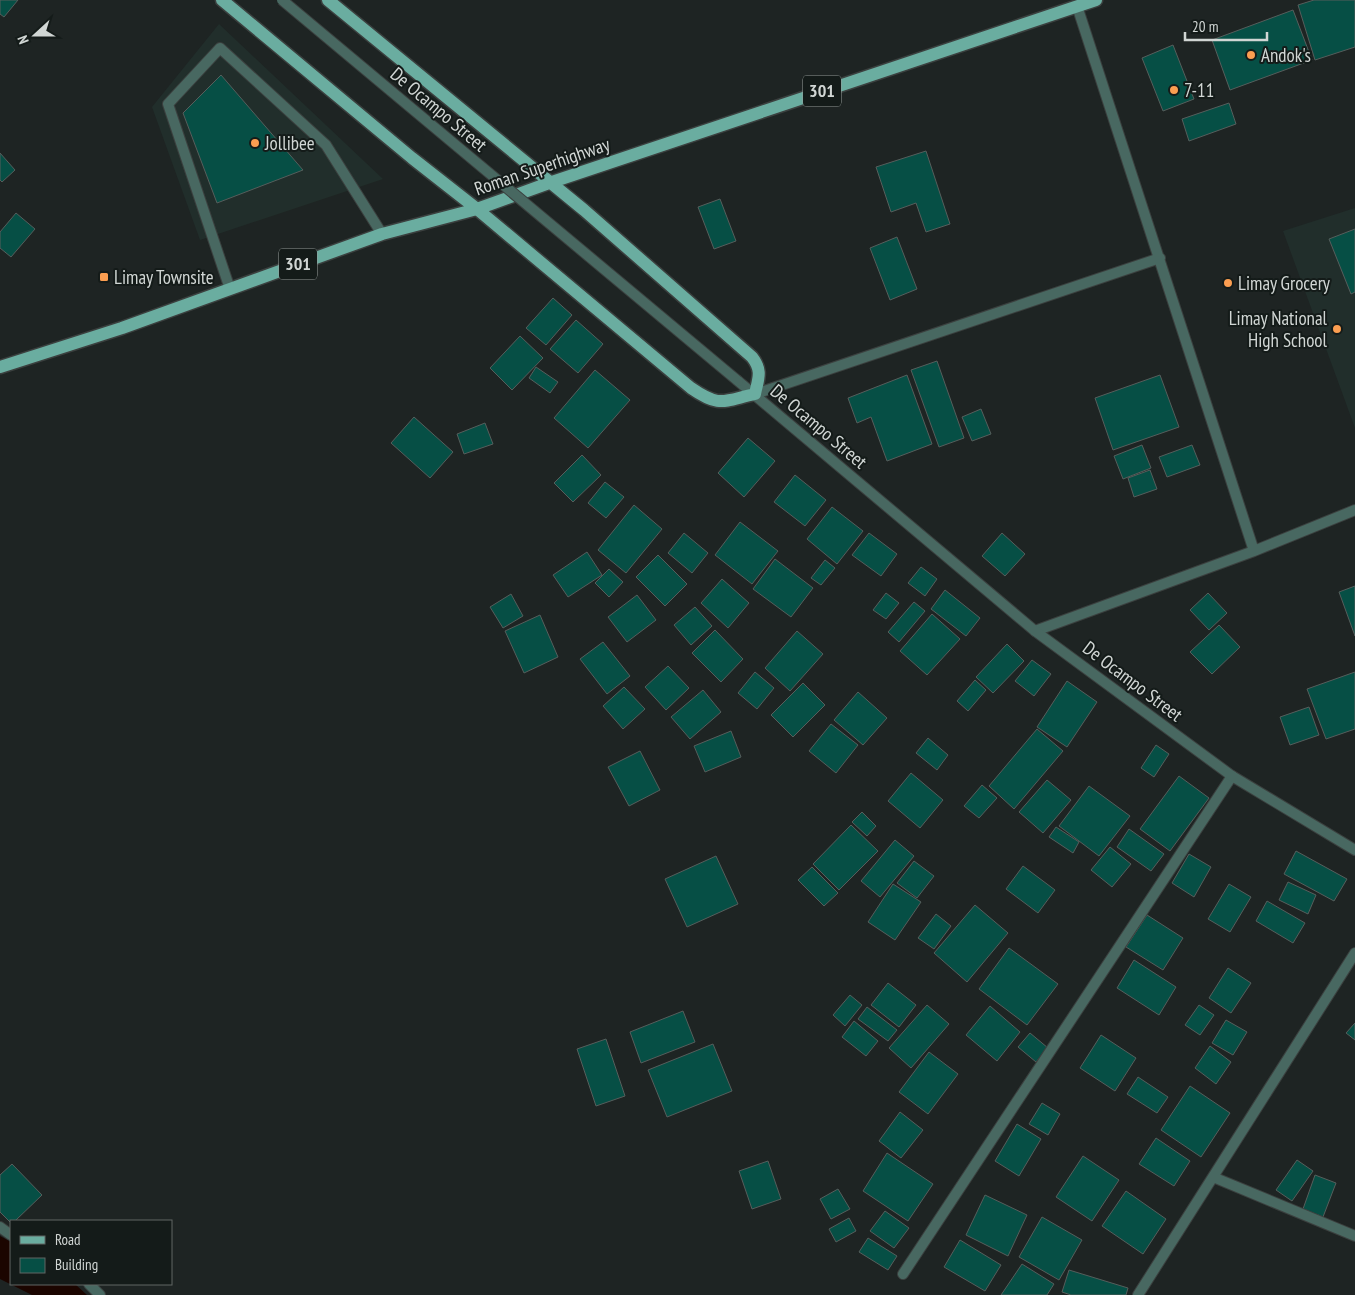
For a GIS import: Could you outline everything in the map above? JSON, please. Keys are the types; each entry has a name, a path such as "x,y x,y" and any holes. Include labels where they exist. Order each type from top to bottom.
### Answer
{"main road":[{"path":"222,0 706,399 720,402 755,394 760,372 758,365 752,357 584,210 328,0"},
{"name":"Roman Superhighway","path":"0,367 122,328 382,234 477,209 549,183 1096,0"}],"street":[{"name":"De Ocampo Street","path":"282,0 1036,631 1232,776 1355,850"},
{"path":"1077,6 1254,551"},
{"path":"230,289 168,104 220,48 326,145 382,234"},
{"path":"755,394 1160,258"},
{"path":"1036,631 1254,551 1355,510"},
{"path":"903,1274 1232,776"},
{"path":"1138,1295 1355,953"},
{"path":"1213,1177 1355,1236"},
{"path":"90,1285 100,1295"}],"shaded area":[{"name":"Jollibee","path":"219,24 383,179 200,240 152,107"},
{"name":"Limay National High School","path":"1355,208 1355,428 1283,231"},
{"path":"0,1236 10,1241 10,1284 0,1279"},
{"path":"12,1285 76,1285 87,1295 32,1295"}],"building":[{"path":"0,0 18,0 4,17 0,14"},
{"path":"1314,0 1355,0 1355,47 1315,60 1298,5"},
{"path":"1293,10 1312,60 1230,90 1212,40"},
{"path":"1173,45 1194,99 1163,111 1142,58"},
{"path":"221,75 303,170 217,203 183,113"},
{"path":"1229,103 1236,124 1189,141 1182,119"},
{"path":"926,151 950,224 926,232 916,203 891,212 876,167"},
{"path":"0,153 15,170 2,182 0,180"},
{"path":"720,199 736,241 714,249 698,207"},
{"path":"16,213 35,229 11,257 0,248 0,232"},
{"path":"1355,229 1355,292 1351,294 1329,239"},
{"path":"897,237 917,289 890,300 870,248"},
{"path":"553,298 572,315 546,345 526,328"},
{"path":"576,320 603,344 578,373 550,349"},
{"path":"520,336 543,358 512,390 490,368"},
{"path":"937,361 964,438 939,447 911,370"},
{"path":"536,367 558,382 550,393 529,378"},
{"path":"595,370 630,400 588,448 554,418"},
{"path":"907,375 932,444 887,461 871,417 857,423 848,398"},
{"path":"1160,375 1179,427 1113,450 1095,398"},
{"path":"981,409 991,434 972,441 962,417"},
{"path":"414,417 453,452 430,478 391,443"},
{"path":"485,423 493,444 464,454 457,434"},
{"path":"748,438 775,461 744,497 718,473"},
{"path":"1142,445 1151,468 1123,479 1114,456"},
{"path":"1192,445 1200,465 1167,477 1159,457"},
{"path":"582,455 601,475 573,502 554,483"},
{"path":"1150,470 1157,489 1134,497 1128,478"},
{"path":"795,475 826,500 805,526 774,502"},
{"path":"605,482 624,497 606,518 588,503"},
{"path":"634,505 662,529 626,573 598,550"},
{"path":"832,507 863,531 837,564 807,539"},
{"path":"740,522 778,551 752,584 715,555"},
{"path":"684,533 708,553 692,573 668,553"},
{"path":"869,533 897,554 881,576 852,555"},
{"path":"1002,533 1025,554 1005,576 982,556"},
{"path":"587,552 602,575 568,597 553,575"},
{"path":"658,555 687,584 665,606 636,577"},
{"path":"775,559 813,588 791,617 753,589"},
{"path":"825,560 835,568 821,585 811,578"},
{"path":"921,567 937,579 925,596 908,583"},
{"path":"609,569 623,582 609,597 595,583"},
{"path":"722,579 749,603 728,628 701,603"},
{"path":"1355,586 1355,636 1339,592"},
{"path":"945,590 980,618 966,636 931,609"},
{"path":"886,593 899,603 886,619 873,610"},
{"path":"1208,593 1227,613 1209,630 1190,610"},
{"path":"511,594 523,616 503,628 490,607"},
{"path":"637,595 656,620 627,642 608,617"},
{"path":"914,602 925,611 899,642 888,632"},
{"path":"695,607 712,626 691,645 674,625"},
{"path":"932,614 960,639 927,675 900,651"},
{"path":"540,615 558,657 524,673 505,631"},
{"path":"1219,625 1240,647 1212,674 1190,652"},
{"path":"715,630 743,659 721,682 692,653"},
{"path":"797,631 823,654 790,691 765,668"},
{"path":"603,642 630,676 607,694 580,659"},
{"path":"1007,644 1024,661 993,693 976,677"},
{"path":"1032,660 1051,674 1034,696 1015,681"},
{"path":"668,666 689,688 666,710 645,687"},
{"path":"755,672 774,688 757,709 738,693"},
{"path":"1355,672 1355,729 1326,739 1307,689"},
{"path":"975,680 986,690 968,711 957,701"},
{"path":"1067,681 1097,702 1067,747 1037,727"},
{"path":"803,683 825,705 793,737 771,715"},
{"path":"624,687 645,709 623,729 603,706"},
{"path":"703,690 721,712 690,739 671,717"},
{"path":"858,692 887,718 863,745 834,720"},
{"path":"1309,707 1319,735 1290,745 1280,717"},
{"path":"831,724 858,745 836,773 809,751"},
{"path":"1037,729 1063,751 1014,809 989,786"},
{"path":"731,731 741,757 705,772 694,746"},
{"path":"928,738 948,755 937,770 916,753"},
{"path":"1156,745 1169,754 1154,777 1141,768"},
{"path":"640,751 660,790 629,806 608,767"},
{"path":"911,773 943,800 920,828 888,801"},
{"path":"1179,776 1209,798 1170,851 1140,829"},
{"path":"1047,780 1071,800 1043,833 1019,812"},
{"path":"982,785 997,798 979,818 964,806"},
{"path":"1089,786 1130,816 1099,856 1059,826"},
{"path":"862,812 876,826 867,836 852,822"},
{"path":"851,825 878,851 839,890 813,864"},
{"path":"1056,827 1079,842 1073,853 1049,837"},
{"path":"1129,829 1164,854 1151,871 1117,847"},
{"path":"895,840 914,856 880,897 861,881"},
{"path":"1110,847 1131,864 1112,887 1091,870"},
{"path":"1296,851 1347,879 1334,901 1284,874"},
{"path":"1189,854 1211,867 1194,897 1172,883"},
{"path":"716,856 738,904 687,927 665,879"},
{"path":"914,861 934,876 917,898 897,883"},
{"path":"1023,866 1055,890 1038,913 1006,889"},
{"path":"812,867 838,893 824,906 798,880"},
{"path":"1288,882 1316,895 1308,914 1279,900"},
{"path":"893,884 921,902 895,940 868,922"},
{"path":"1229,884 1251,897 1230,932 1208,919"},
{"path":"1267,901 1305,923 1293,943 1256,921"},
{"path":"975,905 1008,933 967,982 934,953"},
{"path":"936,914 951,926 934,949 918,938"},
{"path":"1147,915 1183,938 1163,970 1126,947"},
{"path":"1009,948 1058,984 1027,1025 979,989"},
{"path":"1134,960 1176,987 1159,1015 1117,988"},
{"path":"1228,968 1251,983 1231,1013 1209,998"},
{"path":"888,983 916,1005 899,1027 871,1005"},
{"path":"850,995 862,1005 845,1026 833,1015"},
{"path":"927,1005 949,1024 911,1068 889,1048"},
{"path":"1199,1005 1214,1015 1200,1035 1185,1025"},
{"path":"990,1006 1020,1032 997,1061 966,1035"},
{"path":"867,1007 897,1030 888,1041 858,1019"},
{"path":"683,1011 695,1042 641,1063 630,1032"},
{"path":"1226,1020 1247,1032 1233,1055 1212,1043"},
{"path":"854,1021 878,1041 866,1056 842,1037"},
{"path":"1355,1023 1355,1040 1346,1033"},
{"path":"1030,1033 1048,1048 1036,1062 1018,1047"},
{"path":"1101,1035 1136,1058 1115,1091 1080,1068"},
{"path":"606,1039 625,1096 596,1106 577,1049"},
{"path":"713,1044 732,1091 667,1117 648,1070"},
{"path":"1210,1046 1231,1062 1216,1084 1195,1068"},
{"path":"929,1052 958,1074 928,1114 899,1092"},
{"path":"1138,1077 1168,1097 1157,1113 1127,1094"},
{"path":"1190,1086 1230,1113 1201,1157 1161,1130"},
{"path":"1042,1103 1060,1114 1048,1135 1029,1124"},
{"path":"900,1112 923,1130 901,1158 879,1141"},
{"path":"1017,1124 1041,1139 1019,1176 995,1161"},
{"path":"1156,1138 1190,1161 1174,1186 1139,1164"},
{"path":"887,1153 933,1184 908,1221 863,1191"},
{"path":"1083,1156 1119,1180 1092,1221 1056,1197"},
{"path":"1297,1160 1313,1171 1292,1201 1276,1190"},
{"path":"768,1161 781,1199 752,1209 739,1171"},
{"path":"12,1164 42,1195 16,1220 10,1220 10,1222 0,1212 0,1175"},
{"path":"1315,1175 1336,1183 1323,1217 1303,1209"},
{"path":"838,1189 850,1209 831,1219 820,1199"},
{"path":"1126,1191 1166,1219 1143,1254 1102,1226"},
{"path":"985,1195 1027,1215 1008,1256 966,1235"},
{"path":"885,1211 909,1228 894,1248 870,1231"},
{"path":"1042,1217 1082,1240 1059,1280 1019,1257"},
{"path":"849,1218 856,1231 836,1242 829,1229"},
{"path":"868,1238 897,1256 888,1270 859,1252"},
{"path":"960,1240 1001,1265 985,1291 944,1267"},
{"path":"1022,1264 1054,1284 1047,1295 1001,1295"},
{"path":"1069,1270 1128,1288 1126,1295 1071,1295 1062,1292"}],"place":[{"name":"Andok's","path":"1251,55"},
{"name":"7-11","path":"1174,90"},
{"name":"Jollibee","path":"255,143"},
{"name":"Limay Townsite","path":"104,277"},
{"name":"Limay Grocery","path":"1228,283"},
{"name":"Limay National High School","path":"1337,329"}]}
